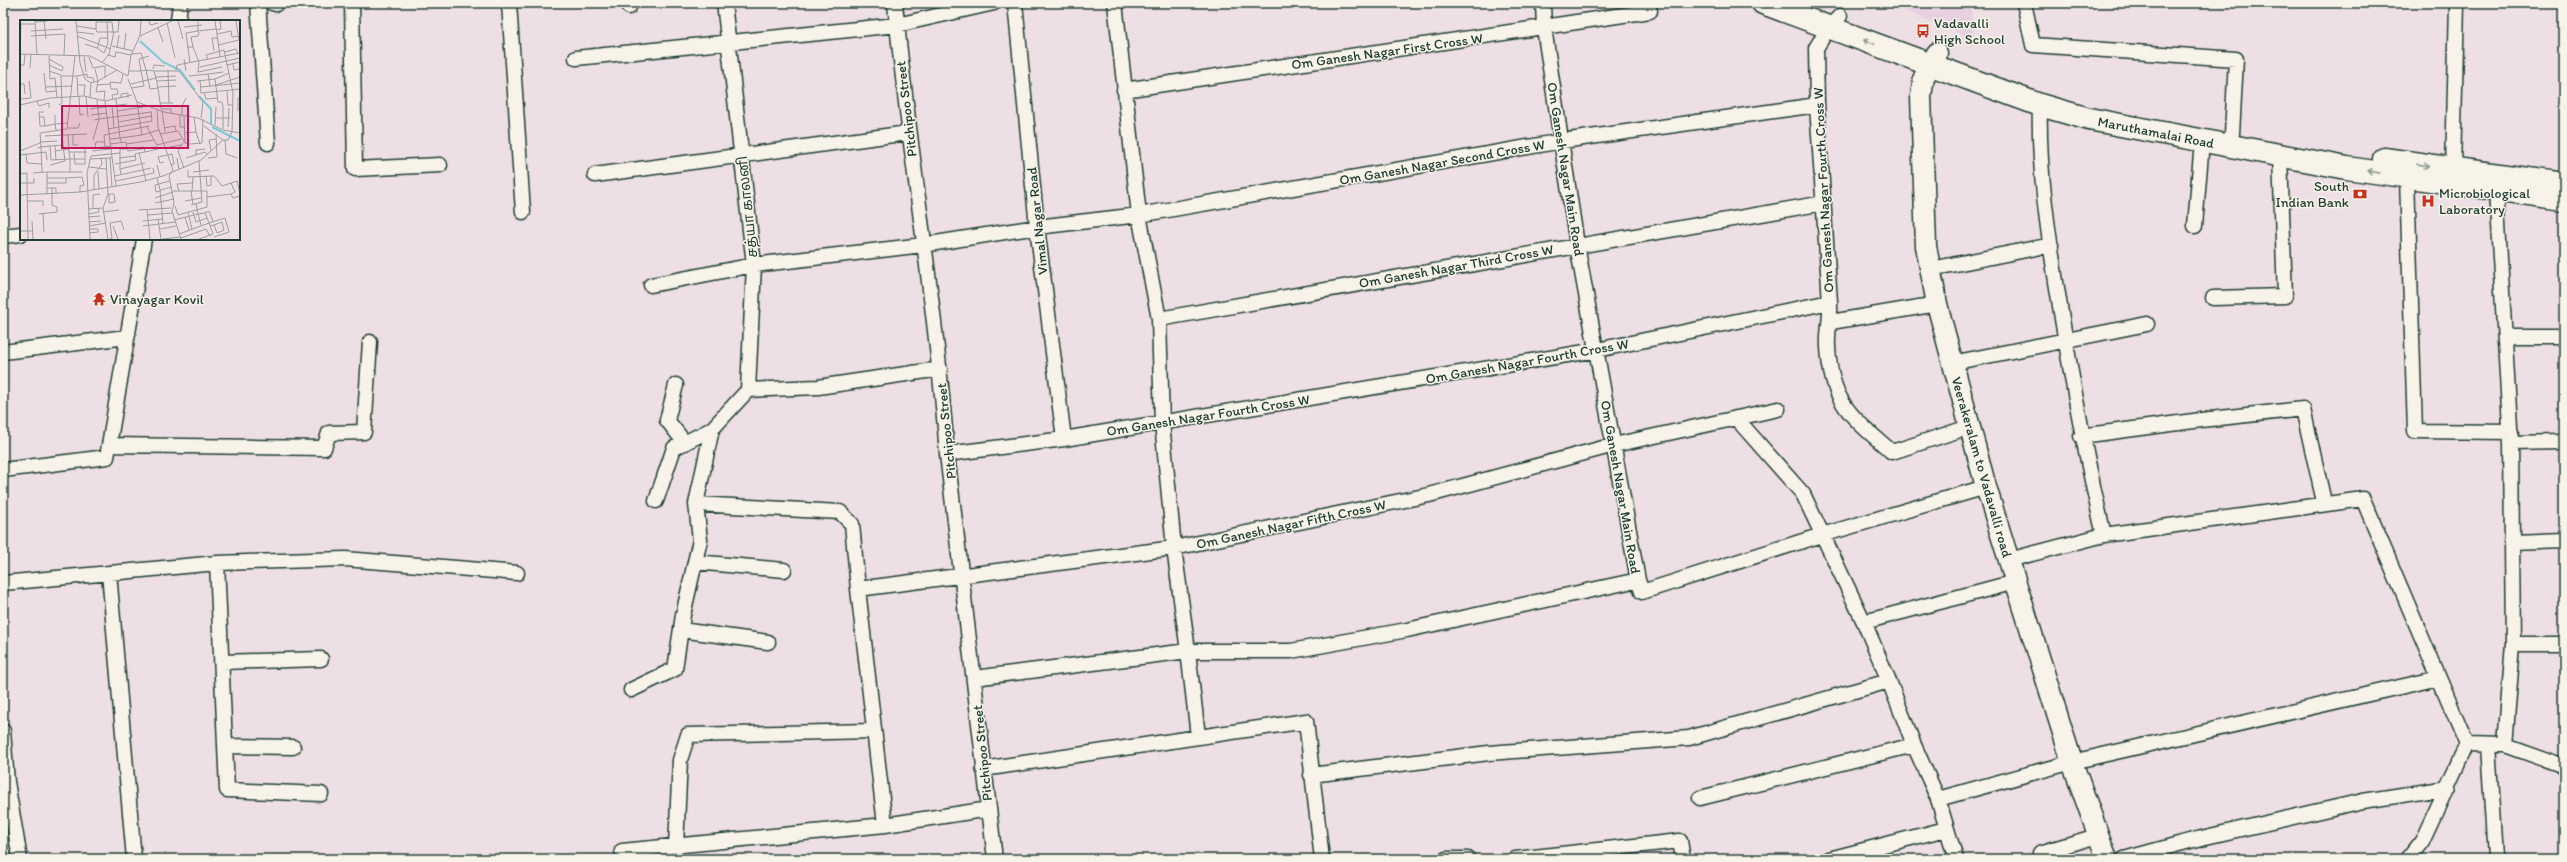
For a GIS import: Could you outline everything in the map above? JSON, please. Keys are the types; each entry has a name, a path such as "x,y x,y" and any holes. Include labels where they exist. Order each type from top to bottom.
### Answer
{"main road":[{"name":"Maruthamalai Road","path":"1763,3 1835,21 1934,59 2040,105 2089,119 2280,156 2407,178 2564,199"},
{"name":"Maruthamalai Road","path":"1806,3 1835,21"},
{"name":"Maruthamalai Road","path":"1934,59 2071,101 2232,134 2310,149 2564,184"}],"street":[{"path":"178,20 180,3"},
{"path":"258,3 268,143"},
{"path":"352,3 355,169 440,165"},
{"path":"509,3 523,212"},
{"name":"சத்யா காலனி","path":"724,3 754,265 923,245 1037,227"},
{"name":"Pitchipoo Street","path":"895,3 908,132 940,369 947,454 963,574 983,769 995,859"},
{"path":"576,58 897,25 994,3"},
{"name":"Vimal Nagar Road","path":"1015,3 1037,227 1064,439"},
{"path":"1115,3 1139,215 1159,319 1162,423 1174,548 1198,736"},
{"name":"Om Ganesh Nagar Main Road","path":"974,678 1188,651 1291,651 1407,630 1638,580 1577,245 1544,28 1542,3"},
{"path":"2024,3 2033,45 2236,59 2232,134"},
{"path":"2453,169 2457,3"},
{"name":"Om Ganesh Nagar First Cross W","path":"1124,90 1650,11"},
{"name":"Om Ganesh Nagar Fourth Cross W","path":"947,454 1064,439 1597,350 1830,302 1817,105 1816,48 1835,21"},
{"name":"Veerakeralam to Vadavalli road","path":"1934,59 1924,77 1920,96 1926,246 1937,304 1986,487 2015,582 2072,762 2097,836 2107,859"},
{"name":"Om Ganesh Nagar Second Cross W","path":"1037,227 1139,215 1562,141 1817,105"},
{"path":"2040,105 2039,143 2051,245 2081,436 2104,535"},
{"path":"595,175 908,132"},
{"path":"2195,226 2202,141"},
{"path":"2213,298 2285,296 2280,156"},
{"path":"2407,178 2415,431 2564,442"},
{"path":"2496,190 2511,438 2512,644 2505,746"},
{"name":"Om Ganesh Nagar Third Cross W","path":"1159,319 1824,203"},
{"path":"3,236 20,234"},
{"path":"3,470 107,457 144,240"},
{"path":"1931,269 2051,245"},
{"path":"651,285 754,265 748,390 712,428 674,448 656,501"},
{"path":"1830,302 1831,322 1828,346 1831,381 1850,415 1892,452 1969,426"},
{"path":"1831,322 1937,304"},
{"path":"1952,363 2147,324"},
{"path":"2505,337 2564,337"},
{"path":"3,352 127,338"},
{"path":"109,445 324,448 329,433 364,432 370,342"},
{"path":"748,390 818,387 940,369"},
{"path":"676,385 667,420 685,443"},
{"name":"Om Ganesh Nagar Fifth Cross W","path":"858,589 963,574 1174,548 1429,495 1614,445 1778,409"},
{"path":"2081,436 2201,420 2303,409 2324,502"},
{"path":"1736,418 1804,494 1864,622 1889,681 1914,746 1938,799 1956,859"},
{"path":"631,690 675,669 681,630 700,540 696,504 712,428"},
{"path":"1638,580 1642,592 1822,535 1986,487"},
{"path":"2009,560 2104,535 2324,502 2363,499 2467,744 2448,788 2422,841 2408,859"},
{"path":"696,504 840,512 852,524 885,824"},
{"path":"2511,542 2564,540"},
{"path":"3,583 217,563 345,559 517,573"},
{"path":"695,562 784,570"},
{"path":"217,563 227,790 321,794"},
{"path":"109,573 134,859"},
{"path":"1864,622 2015,582"},
{"path":"681,630 768,642"},
{"path":"2512,644 2564,644"},
{"path":"221,662 321,659"},
{"path":"1938,799 2072,762 2439,678"},
{"path":"1311,775 1489,753 1689,738 1889,681"},
{"path":"983,769 1306,721 1311,775 1322,859"},
{"path":"3,730 5,782 20,859"},
{"path":"676,846 680,760 688,736 874,732"},
{"path":"2467,744 2505,746 2564,766"},
{"path":"2488,745 2494,857"},
{"path":"225,746 293,747"},
{"path":"1700,798 1914,746"},
{"path":"2124,859 2197,839 2363,801 2448,788"},
{"path":"622,851 885,824 989,809"},
{"path":"1829,859 1946,829"},
{"path":"2040,853 2097,836"},
{"path":"1515,859 1680,842 1683,859"},
{"path":"1446,859 1468,859"}],"shaded area":[{"path":"1885,3 1970,3 1974,39"}],"place":[{"name":"Vadavalli High School","path":"1923,31"},
{"name":"South Indian Bank","path":"2360,194"},
{"name":"Microbiological Laboratory","path":"2428,201"},
{"name":"Vinayagar Kovil","path":"99,299"}]}
